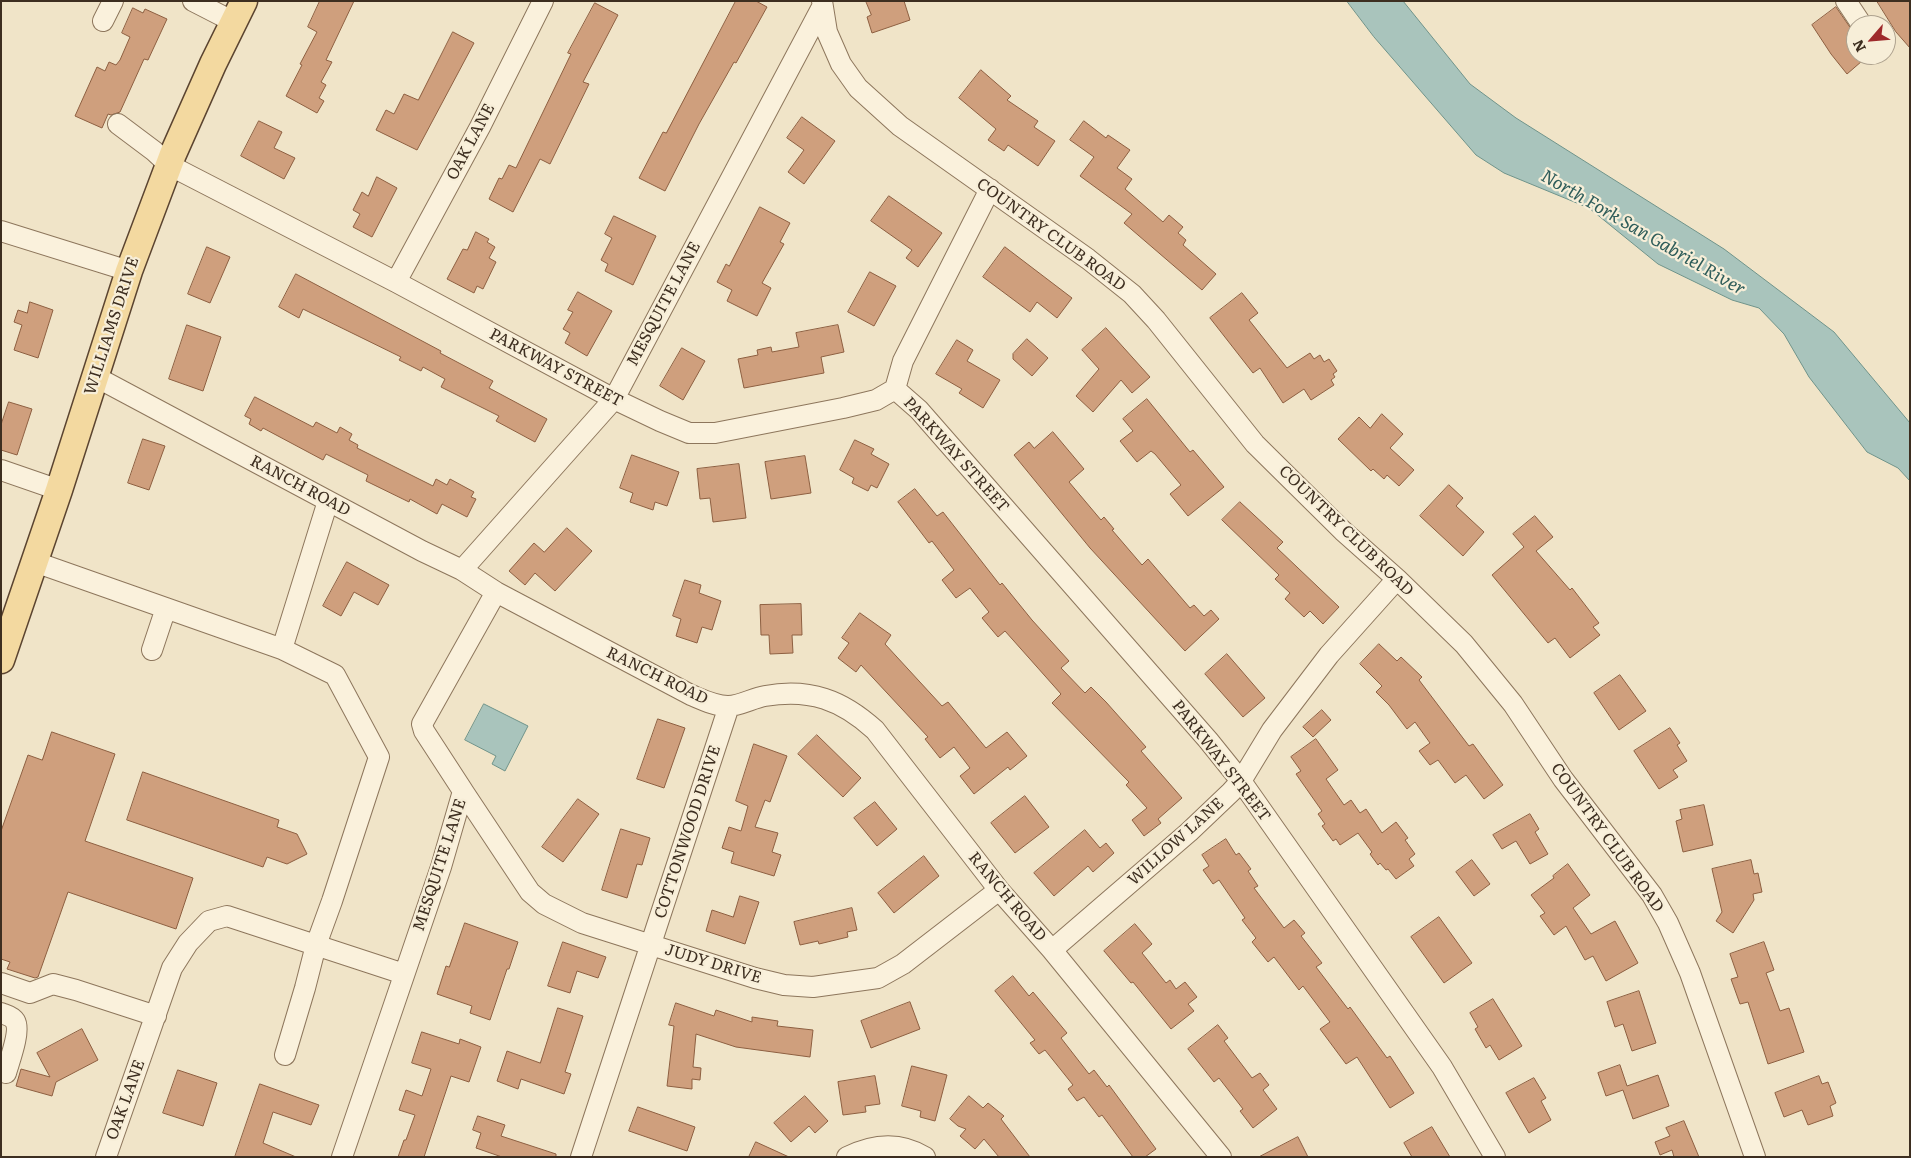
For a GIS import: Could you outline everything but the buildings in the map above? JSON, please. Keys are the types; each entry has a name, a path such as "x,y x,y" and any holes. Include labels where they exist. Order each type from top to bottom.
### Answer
{"main road":[{"name":"WILLIAMS DRIVE","path":"1,660 59,490 129,271 169,165 213,64 239,12"}],"street":[{"path":"103,21 113,1"},
{"path":"193,1 239,12"},
{"name":"OAK LANE","path":"396,282 480,127 543,1"},
{"path":"1846,1 1855,15"},
{"name":"COUNTRY CLUB ROAD","path":"822,4 827,32 841,64 858,88 900,126 1092,262 1132,294 1156,320 1255,444 1343,531 1397,579 1464,644 1513,704 1562,779 1652,895 1668,923 1690,973 1755,1157"},
{"name":"MESQUITE LANE","path":"462,570 614,399 822,4"},
{"name":"PARKWAY STREET","path":"118,124 154,151 169,165 396,282 614,399 660,422 689,433 715,433 855,405 876,400 895,389 919,410 1202,732 1241,781 1442,1067 1495,1157"},
{"path":"895,389 903,362 990,189"},
{"path":"1,230 129,271"},
{"name":"RANCH ROAD","path":"96,377 422,551 462,570 496,592 691,695 712,704 729,706 764,696 788,693 805,694 821,697 849,709 875,730 999,890 1052,950 1221,1157"},
{"path":"1,470 59,490"},
{"path":"282,649 328,501"},
{"path":"35,562 282,649 335,675 378,757 316,945 285,1055"},
{"name":"WILLOW LANE","path":"1052,950 1189,832 1241,781 1272,730 1312,677 1329,655 1397,579"},
{"name":"MESQUITE LANE","path":"342,1157 440,867 463,791 424,731 422,724 496,592"},
{"path":"152,650 166,608"},
{"name":"COTTONWOOD DRIVE","path":"581,1157 729,706"},
{"name":"JUDY DRIVE","path":"463,791 530,892 544,904 582,923 755,978 784,985 813,987 878,978 903,964 999,890"},
{"name":"OAK LANE","path":"106,1157 172,968 188,942 209,920 228,916 404,974"},
{"path":"1,983 30,993 53,984 156,1016"},
{"path":"1,1013 10,1016 16,1022 17,1032 6,1073"},
{"path":"847,1157 873,1146 884,1146 908,1149 925,1157"}],"water":[{"name":"North Fork San Gabriel River","path":"1347,1 1403,1 1470,84 1516,118 1724,249 1834,332 1910,423 1910,481 1898,468 1867,452 1809,377 1784,334 1759,308 1732,300 1658,264 1589,208 1504,173 1476,155 1374,37"},
{"path":"484,704 528,726 505,771 492,764 496,756 465,740"}]}
